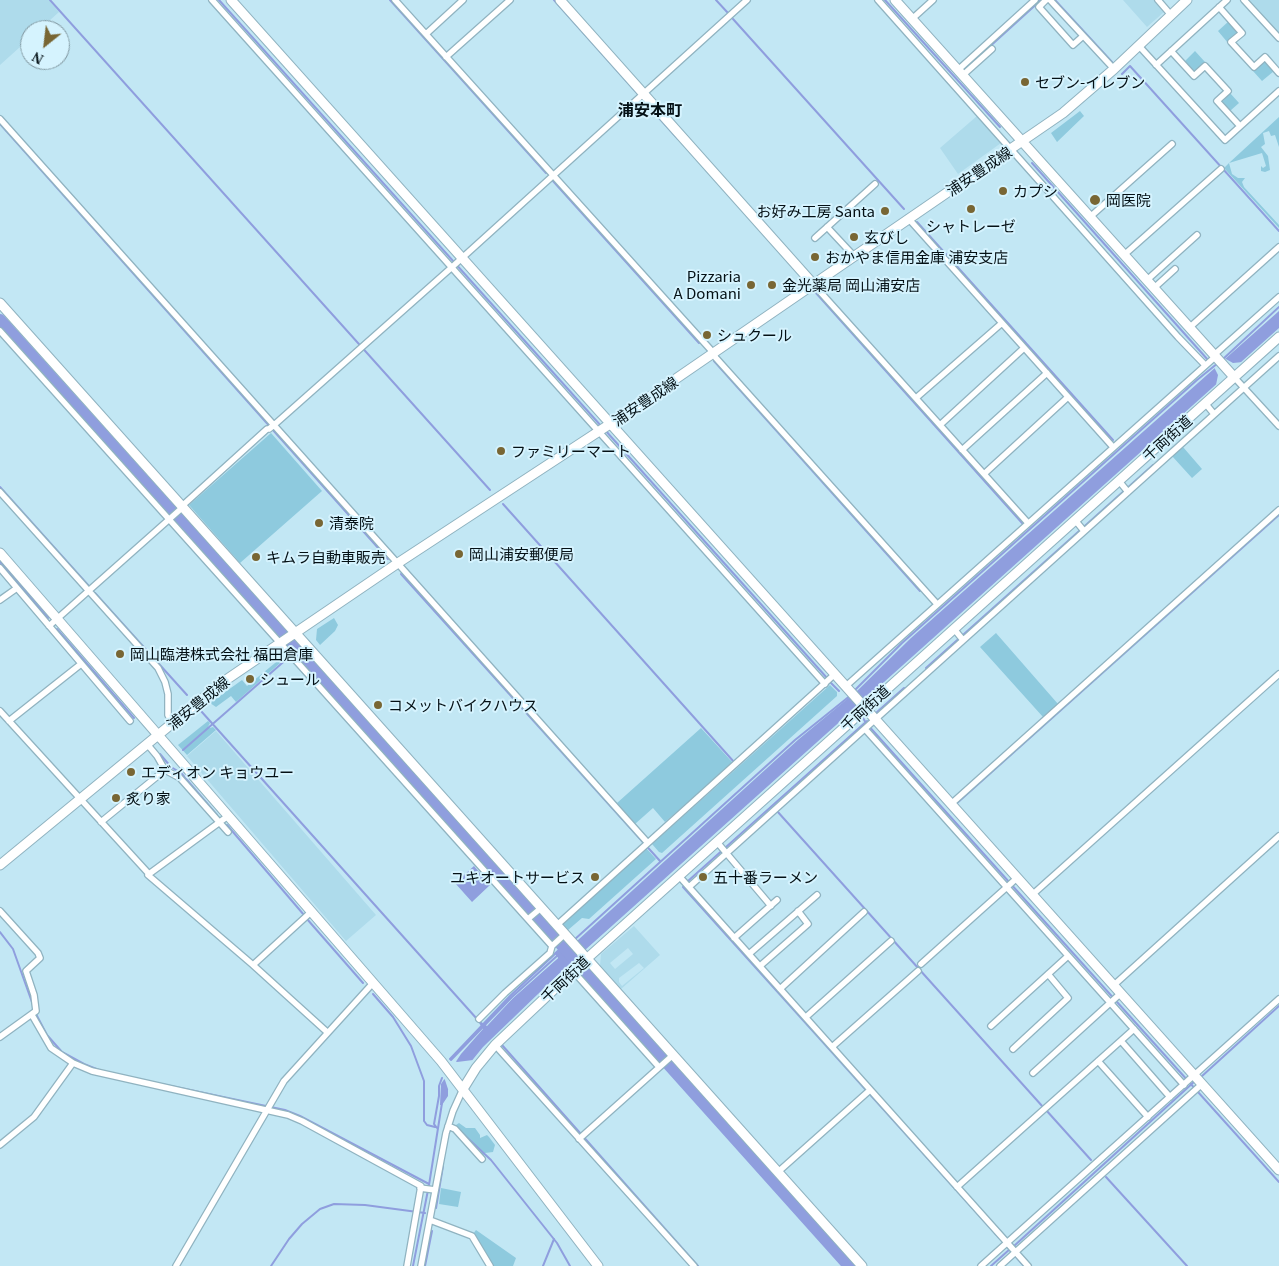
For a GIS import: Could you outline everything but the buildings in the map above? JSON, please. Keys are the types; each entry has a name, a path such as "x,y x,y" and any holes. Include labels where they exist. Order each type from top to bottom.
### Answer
{"street":[{"path":"212,0 456,263 830,680 848,689 863,706 869,724 1011,883 1032,895 1114,985 1115,999 1134,1029 1194,1083"},
{"path":"231,0 456,263 830,680"},
{"path":"395,0 937,604"},
{"path":"426,34 463,0"},
{"path":"446,57 510,0"},
{"path":"560,0 1028,522"},
{"path":"49,626 171,518 267,429 456,263 747,0"},
{"path":"878,0 939,59 975,100 1011,150 1107,246 1205,365"},
{"path":"895,0 912,19 939,59 960,72 975,100 1022,142 1090,217 1107,246 1124,255 1279,426"},
{"path":"912,19 933,0"},
{"path":"960,72 1035,0"},
{"path":"1082,37 1073,45 1039,7 1048,0 1114,69"},
{"path":"1158,0 1171,15"},
{"name":"浦安豊成線","path":"0,865 220,684 398,563 714,354 908,218 1064,113 1187,0"},
{"path":"1156,65 1228,0"},
{"path":"1244,0 1279,38"},
{"path":"1219,7 1242,33 1231,42 1254,68 1266,57 1279,72"},
{"path":"1139,46 1225,140 1279,90"},
{"path":"960,72 992,49"},
{"path":"1171,51 1194,76 1205,66 1211,72 1228,91 1217,101 1240,126"},
{"path":"0,119 272,426 398,563 646,844"},
{"path":"1090,217 1172,144"},
{"path":"1124,255 1221,169"},
{"path":"815,238 875,184"},
{"path":"908,218 1112,447"},
{"path":"827,227 854,256"},
{"path":"1147,280 1197,235"},
{"path":"1189,328 1279,247"},
{"path":"1154,288 1175,269"},
{"path":"848,689 937,604 1112,447 1216,357 1279,297"},
{"path":"0,303 181,508 286,638 529,918 584,956 666,1061"},
{"path":"916,398 1002,323"},
{"path":"0,331 171,518 539,909 557,925 560,940 550,953 504,993 479,1019"},
{"name":"千両街道","path":"460,1086 495,1045 573,971 584,956 679,876 863,706 959,636 1125,488 1150,453 1205,403 1232,375 1279,337"},
{"path":"940,425 1024,348"},
{"path":"689,887 724,851 776,808 869,724 959,636 1125,488 1159,464 1279,356"},
{"path":"962,450 1047,373"},
{"path":"984,474 1068,397"},
{"path":"1205,403 1214,414"},
{"path":"1150,453 1159,464"},
{"path":"0,492 163,676 168,694 168,715 172,723"},
{"path":"951,804 1279,510"},
{"path":"0,553 228,816 308,915 373,983 443,1064 598,1266"},
{"path":"0,568 130,721"},
{"path":"0,600 17,588"},
{"path":"9,721 81,664"},
{"path":"1032,895 1279,674"},
{"path":"557,925 830,680"},
{"path":"0,711 163,890 327,1032"},
{"path":"869,724 951,804 1068,956 1115,999 1279,1170"},
{"path":"147,744 165,770 180,778 228,832"},
{"path":"101,822 165,770"},
{"path":"149,874 228,816"},
{"path":"1114,985 1279,836"},
{"path":"716,842 771,906"},
{"path":"679,876 806,1017 869,1091 1028,1266"},
{"path":"921,964 1011,883"},
{"path":"750,954 817,895"},
{"path":"734,938 777,900"},
{"path":"529,918 539,909"},
{"path":"760,966 808,924 798,911"},
{"path":"0,912 38,953 40,958 26,971 34,995 34,1013 51,1048 73,1063 100,1073 268,1107 302,1121 422,1188 434,1190"},
{"path":"780,989 864,912"},
{"path":"253,966 308,915"},
{"path":"806,1017 891,941"},
{"path":"991,1026 1068,956"},
{"path":"573,971 778,1172 862,1266"},
{"path":"832,1047 918,971"},
{"path":"1013,1048 1068,998 1048,974"},
{"path":"176,1266 284,1081 373,983"},
{"path":"1033,1073 1115,999"},
{"path":"981,1266 1012,1250 1194,1083 1279,999"},
{"path":"0,1037 34,1013"},
{"path":"957,1187 1134,1029"},
{"path":"1121,1041 1170,1098"},
{"path":"495,1045 581,1137 694,1266"},
{"path":"581,1137 666,1061"},
{"path":"1098,1061 1148,1118"},
{"path":"0,1145 34,1117 73,1063"},
{"path":"1000,1266 1012,1250 1148,1118 1170,1098 1194,1083"},
{"path":"422,1266 434,1190 448,1126 460,1086"},
{"path":"778,1172 869,1091"},
{"path":"448,1126 455,1129 482,1159"},
{"path":"406,1266 422,1188"},
{"path":"430,1220 472,1236 490,1266"}],"shaded area":[{"path":"0,0 49,0 59,12 50,20 20,20 20,47 0,65"},
{"path":"1123,0 1154,0 1164,12 1147,27"},
{"path":"1248,0 1279,0 1279,34"},
{"path":"1229,21 1239,32 1228,43 1218,31"},
{"path":"1195,51 1205,62 1195,71 1184,62"},
{"path":"1264,62 1274,71 1262,81 1253,71"},
{"path":"1230,93 1239,103 1230,111 1222,102"},
{"path":"1080,111 1084,116 1057,142 1051,133"},
{"path":"977,116 1001,143 958,174 940,148"},
{"path":"1279,117 1279,147 1275,135 1271,136 1269,131 1263,133 1265,144 1261,147 1268,156 1270,170 1261,171 1261,166 1263,168 1266,166 1262,153 1229,163"},
{"path":"1229,163 1232,174 1238,178 1245,178 1242,182 1244,187 1279,225 1279,228 1224,168"},
{"path":"1279,311 1279,328 565,968 483,1047 448,1090 448,1096 440,1105 441,1084 461,1054 483,1029 479,1023 480,1021 487,1026 513,998 558,958 554,953 565,943 578,940 799,739 858,690 911,638"},
{"path":"271,433 322,491 240,563 189,505"},
{"path":"1183,447 1202,469 1192,478 1172,456"},
{"path":"334,618 338,625 335,631 320,645 316,640 317,629"},
{"path":"996,633 1058,704 1043,717 980,647"},
{"path":"286,654 288,656 236,702 231,696 216,707 210,703 242,680 247,686"},
{"path":"830,685 837,692 837,696 662,853 659,852 652,844"},
{"path":"208,721 210,723 208,727 213,727 216,730 187,755 178,745"},
{"path":"701,728 733,763 665,822 653,808 635,824 617,803"},
{"path":"216,731 376,915 346,941 187,756"},
{"path":"646,848 656,859 589,919 582,918 568,930 562,924"},
{"path":"474,866 490,885 472,902 455,883"},
{"path":"634,926 660,955 621,989 600,966 601,954","holes":["628,948 633,954 615,969 610,963","639,963 644,968 622,986 619,978"]},
{"path":"459,1123 466,1128 475,1128 480,1138 487,1135 495,1145 493,1152 482,1154 456,1129 456,1125"},
{"path":"441,1188 461,1192 458,1207 439,1204"},
{"path":"476,1230 516,1258 513,1266 493,1266 473,1234"}],"pier":[{"path":"1224,358 1233,363 1243,362 1216,385 1218,375 1214,367"},
{"path":"554,954 558,958 513,998 492,1020 490,1019 555,957 552,955"},
{"path":"449,1058 457,1062 473,1060 450,1095 445,1080 437,1069"}],"waterway":[{"path":"50,0 490,490"},
{"path":"219,0 602,427"},
{"path":"390,0 546,173"},
{"path":"554,0 638,94"},
{"path":"716,0 728,13"},
{"path":"885,0 1000,127"},
{"path":"965,69 1041,0"},
{"path":"1055,0 1112,62"},
{"path":"733,19 904,209"},
{"path":"1122,74 1130,66 1279,231"},
{"path":"642,99 678,139"},
{"path":"0,124 388,559"},
{"path":"1032,163 1208,360"},
{"path":"553,181 699,343"},
{"path":"917,222 1113,440"},
{"path":"816,293 1023,524"},
{"path":"1222,360 1279,307"},
{"path":"0,320 576,961"},
{"path":"714,361 920,591"},
{"path":"854,691 902,643 1218,363"},
{"path":"605,430 827,678"},
{"path":"926,668 1153,465"},
{"path":"0,487 88,585"},
{"path":"503,504 734,762"},
{"path":"956,804 1279,515"},
{"path":"0,562 48,618"},
{"path":"401,574 660,861"},
{"path":"95,593 187,695"},
{"path":"57,629 134,718"},
{"path":"183,750 289,657"},
{"path":"830,682 839,691"},
{"path":"876,713 904,688"},
{"path":"574,940 795,740 851,695"},
{"path":"201,711 477,1019"},
{"path":"863,718 1279,1182"},
{"path":"688,881 867,721"},
{"path":"160,754 171,767 181,773 217,815"},
{"path":"777,811 1043,1107"},
{"path":"227,825 304,915"},
{"path":"684,886 1003,1242"},
{"path":"307,919 363,983"},
{"path":"0,932 13,949 33,1005"},
{"path":"450,1059 510,996 556,953"},
{"path":"451,1060 512,997 558,955"},
{"path":"583,969 849,1266"},
{"path":"373,994 393,1017 411,1046 424,1081 424,1121 427,1125 435,1127"},
{"path":"1201,1077 1279,1006"},
{"path":"36,1014 47,1035 62,1052 99,1070"},
{"path":"502,1045 698,1266"},
{"path":"437,1128 434,1124 439,1086 442,1078"},
{"path":"1014,1246 1195,1081"},
{"path":"152,1082 285,1110 300,1116 429,1184"},
{"path":"429,1185 442,1103"},
{"path":"1046,1110 1091,1160"},
{"path":"460,1131 491,1160 557,1243 570,1266"},
{"path":"436,1208 443,1166"},
{"path":"1106,1177 1187,1266"},
{"path":"413,1266 428,1190"},
{"path":"271,1266 289,1239 302,1224 320,1209 334,1204 365,1205 425,1213"},
{"path":"425,1266 432,1231"},
{"path":"543,1266 554,1239"},
{"path":"1008,1248 1024,1266"},
{"path":"991,1266 1010,1249"}],"place":[{"name":"セブン-イレブン","path":"1025,82"},
{"name":"カプシ","path":"1003,191"},
{"name":"岡医院","path":"1095,200"},
{"name":"シャトレーゼ","path":"971,209"},
{"name":"お好み工房 Santa","path":"885,211"},
{"name":"玄びし","path":"854,237"},
{"name":"おかやま信用金庫 浦安支店","path":"815,257"},
{"name":"Pizzaria A Domani","path":"751,285"},
{"name":"金光薬局 岡山浦安店","path":"772,285"},
{"name":"シュクール","path":"707,335"},
{"name":"ファミリーマート","path":"501,451"},
{"name":"清泰院","path":"319,523"},
{"name":"岡山浦安郵便局","path":"459,554"},
{"name":"キムラ自動車販売","path":"256,557"},
{"name":"岡山臨港株式会社 福田倉庫","path":"120,654"},
{"name":"シュール","path":"250,679"},
{"name":"コメットバイクハウス","path":"378,705"},
{"name":"エディオン キョウユー","path":"131,772"},
{"name":"炙り家","path":"116,798"},
{"name":"ユキオートサービス","path":"595,877"},
{"name":"五十番ラーメン","path":"703,877"}],"district":[{"name":"浦安本町","path":"650,110"}]}
